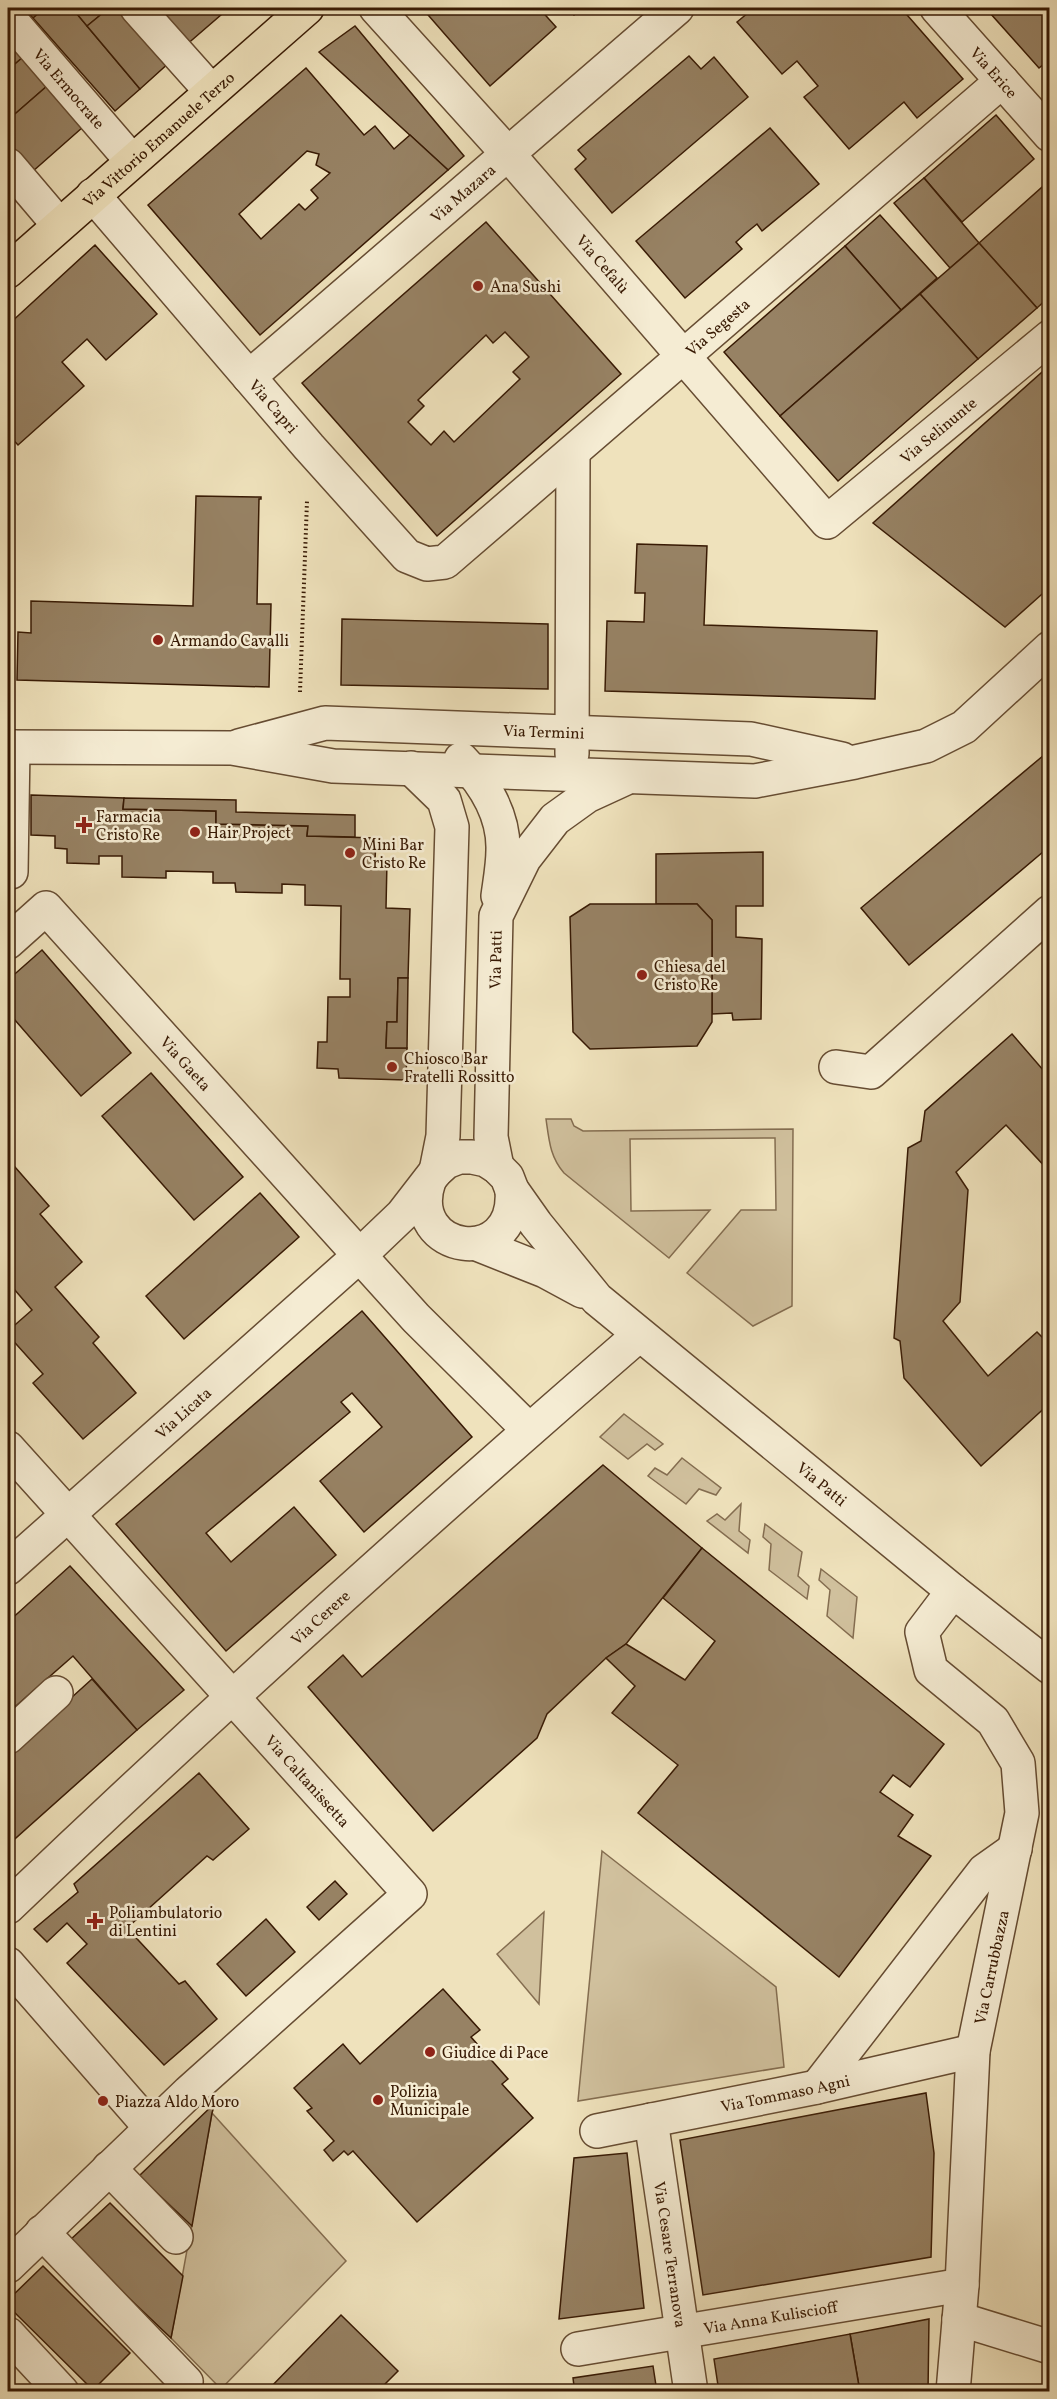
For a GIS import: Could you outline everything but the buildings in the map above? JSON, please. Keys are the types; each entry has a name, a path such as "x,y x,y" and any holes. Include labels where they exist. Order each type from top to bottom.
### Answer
{"main road":[{"name":"Via Vittorio Emanuele Terzo","path":"8,271 307,8"}],"street":[{"path":"137,8 212,91"},
{"name":"Via Cefalù","path":"376,8 507,154 827,522"},
{"name":"Via Mazara","path":"249,377 676,8"},
{"name":"Via Erice","path":"937,8 1050,135"},
{"name":"Via Ermocrate","path":"8,17 132,161"},
{"name":"Via Segesta","path":"427,564 445,562 683,359 1002,81"},
{"path":"8,165 59,225"},
{"name":"Via Capri","path":"93,195 309,447 407,556 427,564"},
{"name":"Via Selinunte","path":"827,522 1050,337"},
{"path":"555,819 571,774 573,453"},
{"name":"Via Termini","path":"9,746 232,748 333,766 755,781 926,746 964,727 1050,648"},
{"name":"Via Termini","path":"232,748 325,723 751,739 855,762"},
{"path":"429,727 472,771 496,808 503,847 496,916"},
{"path":"498,729 472,771 452,827 443,1136 433,1176 425,1192 425,1204 433,1226 452,1241 477,1244 545,1270 597,1299"},
{"path":"9,746 9,870"},
{"path":"411,768 444,800 452,827"},
{"name":"Via Patti","path":"504,1178 491,1137 496,916 524,859 555,819 586,796 631,776"},
{"name":"Via Gaeta","path":"9,870 46,908 416,1318 529,1430"},
{"path":"8,942 46,908"},
{"path":"836,1067 871,1072 1050,912"},
{"path":"433,1176 446,1162 466,1157 486,1160 504,1178 597,1299"},
{"name":"Via Licata","path":"8,1568 359,1256 402,1215 433,1176"},
{"path":"477,1244 491,1239 502,1230 509,1218 513,1204 504,1178"},
{"path":"359,1256 411,1237 441,1234"},
{"name":"Via Patti","path":"597,1299 953,1591 1050,1666"},
{"name":"Via Cerere","path":"8,1907 233,1698 529,1430 639,1335"},
{"name":"Via Caltanissetta","path":"8,1448 410,1894 151,2128"},
{"name":"Via Carrubbazza","path":"953,1591 922,1632 928,1661 931,1670 993,1721 1018,1763 1022,1813 973,2051 962,2285 953,2391"},
{"path":"8,1737 56,1693"},
{"path":"818,2087 984,1871 1015,1849"},
{"path":"8,1964 151,2128 8,2265"},
{"name":"Via Tommaso Agni","path":"597,2131 818,2087 973,2051"},
{"name":"Via Cesare Terranova","path":"651,2120 691,2391"},
{"path":"109,2168 176,2237"},
{"path":"42,2232 186,2382 183,2391"},
{"name":"Via Anna Kuliscioff","path":"578,2349 962,2285"},
{"path":"959,2319 1050,2347"},
{"path":"8,2334 62,2391"}],"path":[{"path":"298,729 309,447"}],"shaded area":[{"path":"546,1119 571,1119 574,1126 583,1131 793,1129 792,1306 753,1326 687,1273 741,1210 776,1210 775,1138 630,1139 631,1211 710,1210 669,1258 564,1173 553,1154"},
{"path":"624,1414 663,1444 655,1450 647,1444 628,1459 600,1437"},
{"path":"682,1458 721,1488 716,1495 699,1489 686,1504 648,1476 655,1468 667,1475"},
{"path":"741,1504 739,1531 750,1540 748,1553 707,1521 717,1514 725,1520"},
{"path":"765,1524 802,1552 798,1576 809,1586 807,1599 769,1570 771,1544 763,1537"},
{"path":"821,1569 857,1597 853,1638 827,1616 830,1590 819,1580"},
{"path":"602,1851 776,1987 784,2067 578,2101"},
{"path":"544,1912 539,2004 497,1954"},
{"path":"212,2113 346,2261 221,2389 171,2338"}],"place":[{"name":"Ana Sushi","path":"478,286"},
{"name":"Armando Cavalli","path":"158,640"},
{"name":"Farmacia Cristo Re","path":"84,825"},
{"name":"Hair Project","path":"195,832"},
{"name":"Mini Bar Cristo Re","path":"350,853"},
{"name":"Chiesa del Cristo Re","path":"642,975"},
{"name":"Chiosco Bar Fratelli Rossitto","path":"392,1067"},
{"name":"Poliambulatorio di Lentini","path":"95,1921"},
{"name":"Giudice di Pace","path":"430,2052"},
{"name":"Polizia Municipale","path":"378,2100"},
{"name":"Piazza Aldo Moro","path":"103,2101"}]}
